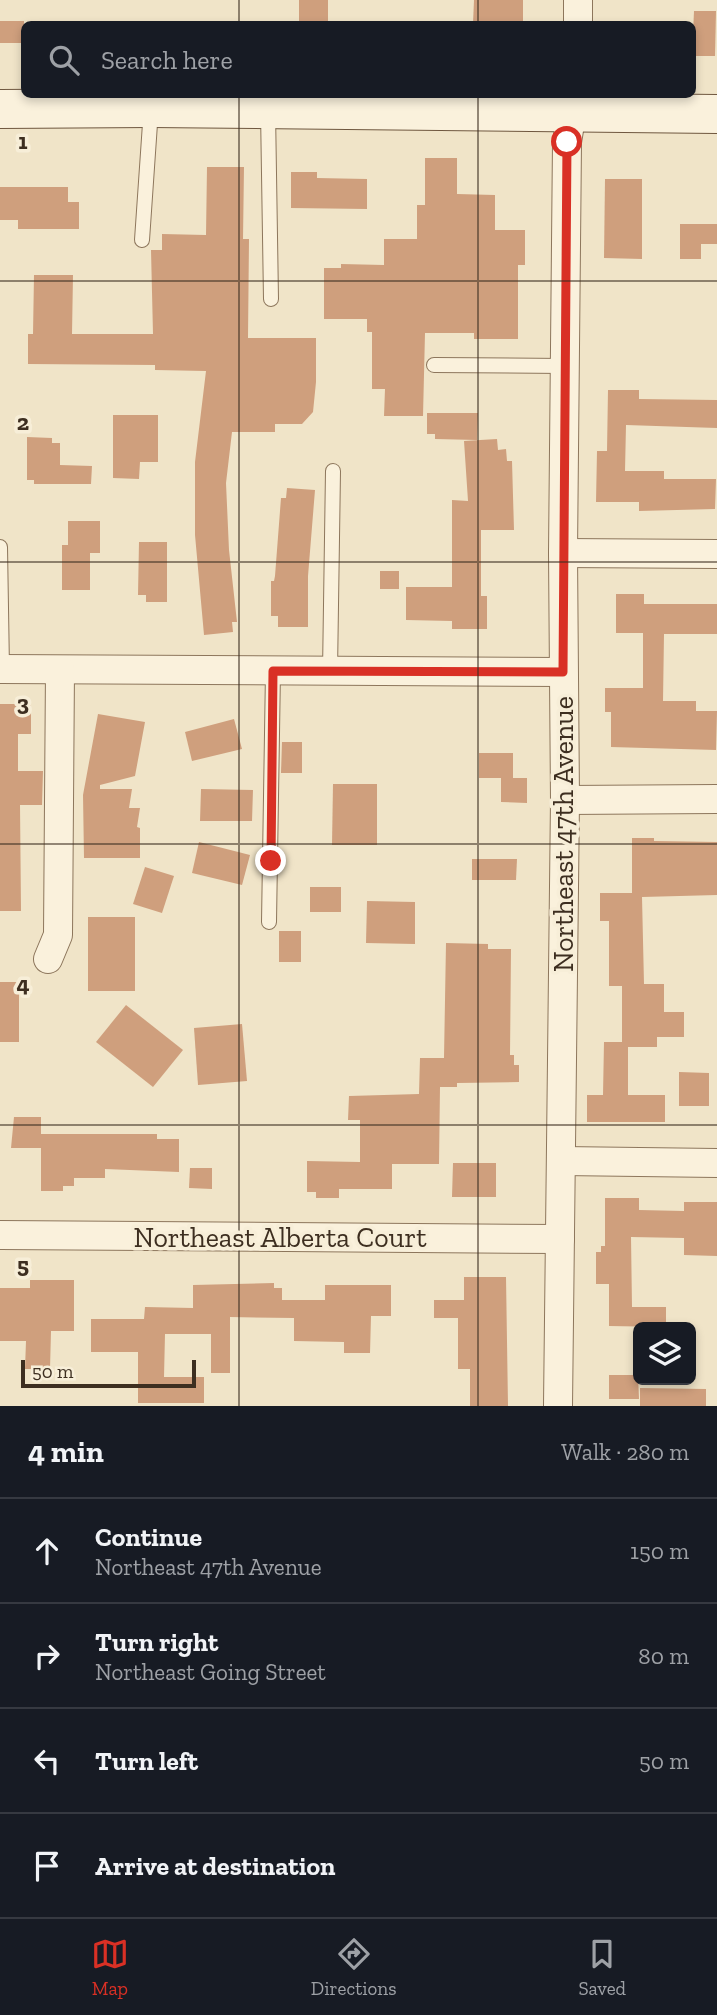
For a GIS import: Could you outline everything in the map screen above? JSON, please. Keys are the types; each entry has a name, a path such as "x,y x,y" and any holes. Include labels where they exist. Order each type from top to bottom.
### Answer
{"street":[{"path":"578,0 578,21"},
{"path":"0,109 268,110 573,104 717,114"},
{"name":"Northeast 47th Avenue","path":"558,1406 565,800 563,553 567,142 573,104"},
{"path":"563,553 717,554"},
{"path":"1,669 563,672"},
{"path":"48,959 58,935 60,670"},
{"path":"565,800 717,799"},
{"path":"562,1161 717,1163"},
{"name":"Northeast Alberta Court","path":"0,1235 560,1239"}],"lane":[{"path":"142,240 151,108"},
{"path":"268,110 271,299"},
{"path":"434,365 565,366"},
{"path":"330,672 333,471"},
{"path":"0,547 1,669"},
{"path":"269,922 273,671"}],"building":[{"path":"299,0 328,0 328,21 299,21"},
{"path":"474,0 523,0 523,21 473,21"},
{"path":"694,11 716,11 715,56 696,56 696,21 694,21"},
{"path":"0,21 21,21 21,43 0,43"},
{"path":"425,158 457,158 457,194 495,195 495,230 525,230 525,265 518,265 518,339 474,339 474,333 425,333 423,416 384,416 385,389 372,389 372,332 367,332 367,319 324,319 324,268 341,268 341,264 384,265 384,239 417,239 417,205 425,205"},
{"path":"207,167 244,167 243,239 249,239 248,338 316,338 316,382 313,412 302,424 275,424 275,432 232,432 226,483 229,550 237,622 232,622 233,632 204,635 195,535 195,462 206,371 155,370 155,365 28,364 28,334 33,334 34,275 73,275 72,334 153,334 151,250 162,250 162,234 206,235"},
{"path":"291,172 317,172 317,178 367,179 367,209 291,208"},
{"path":"605,179 642,179 642,259 604,258"},
{"path":"0,187 68,187 68,202 79,202 79,229 18,229 18,220 0,220"},
{"path":"680,224 717,224 717,244 701,244 701,259 680,259"},
{"path":"608,390 639,390 639,399 717,400 717,428 626,425 625,471 664,471 664,479 716,479 715,509 639,511 639,502 596,502 597,451 607,451"},
{"path":"427,413 478,413 477,440 435,439 435,434 427,434"},
{"path":"113,415 158,415 158,462 140,462 139,479 113,478"},
{"path":"27,437 52,438 52,443 60,443 60,465 92,466 91,484 34,484 34,480 27,480"},
{"path":"497,439 498,450 506,449 507,461 512,461 514,530 481,530 481,596 487,596 487,629 452,629 452,621 406,620 406,587 452,587 452,500 468,501 464,441"},
{"path":"287,488 315,490 308,576 308,627 278,627 278,616 271,616 271,581 274,581 275,576 281,498 286,498"},
{"path":"68,521 100,521 100,553 90,553 90,590 62,590 62,545 68,545"},
{"path":"139,542 167,542 167,602 146,602 146,595 138,595"},
{"path":"380,571 399,571 399,589 380,589"},
{"path":"616,594 644,594 644,604 717,604 717,634 664,634 663,701 696,701 696,711 717,711 716,750 611,747 611,712 605,712 605,688 643,688 643,633 616,633"},
{"path":"0,704 31,704 31,734 18,734 18,771 43,771 42,805 20,805 21,911 0,911"},
{"path":"98,714 145,722 135,776 100,785 100,789 132,789 129,808 140,808 137,827 140,828 140,858 84,858 83,795"},
{"path":"234,719 242,749 192,761 185,732"},
{"path":"282,742 302,742 302,773 281,773"},
{"path":"479,753 513,753 513,778 527,778 527,803 501,802 501,778 479,778"},
{"path":"333,784 377,784 377,845 332,845"},
{"path":"201,789 253,790 252,821 200,821"},
{"path":"632,838 717,842 717,895 642,897 644,984 664,984 664,1012 684,1012 684,1037 657,1037 657,1047 628,1047 628,1095 665,1095 665,1122 587,1122 587,1095 603,1095 604,1042 622,1042 622,986 609,986 609,921 600,921 600,893 632,893"},
{"path":"199,842 250,855 242,885 192,873"},
{"path":"472,859 517,859 516,880 472,880"},
{"path":"145,867 174,876 162,913 133,904"},
{"path":"310,887 341,887 341,912 310,912"},
{"path":"367,901 415,902 415,944 366,943"},
{"path":"88,917 135,917 135,991 88,991"},
{"path":"279,931 301,931 301,962 279,962"},
{"path":"446,943 488,944 488,949 511,949 510,1055 514,1055 514,1065 519,1065 519,1082 457,1083 457,1087 440,1087 439,1164 392,1164 392,1189 339,1189 339,1198 316,1198 316,1192 307,1192 307,1161 360,1162 360,1120 348,1120 349,1096 419,1094 420,1058 444,1058"},
{"path":"0,982 19,982 19,1042 0,1042"},
{"path":"126,1005 183,1050 153,1087 96,1042"},
{"path":"242,1024 247,1081 198,1085 194,1028"},
{"path":"679,1072 709,1073 709,1106 679,1106"},
{"path":"14,1117 41,1117 41,1148 11,1148"},
{"path":"41,1134 157,1134 157,1139 179,1139 179,1172 105,1169 105,1178 74,1178 74,1186 63,1186 63,1191 41,1191"},
{"path":"453,1163 496,1163 496,1197 452,1197"},
{"path":"190,1168 212,1168 212,1189 189,1188"},
{"path":"605,1198 639,1198 639,1210 684,1211 684,1202 717,1202 717,1256 684,1255 684,1238 631,1237 632,1307 666,1307 666,1322 633,1322 633,1326 609,1326 609,1284 596,1284 596,1252 601,1252 601,1246 605,1246"},
{"path":"464,1277 506,1277 508,1406 470,1406 470,1369 458,1369 458,1318 434,1318 434,1300 464,1300"},
{"path":"30,1280 74,1280 74,1331 51,1331 50,1369 25,1369 26,1341 0,1341 0,1288 30,1288"},
{"path":"274,1283 274,1288 282,1288 282,1300 325,1300 325,1285 391,1285 391,1316 371,1316 370,1353 344,1353 344,1342 294,1341 294,1318 230,1317 230,1373 211,1373 211,1334 165,1334 164,1377 204,1377 204,1403 138,1403 138,1352 91,1352 91,1319 144,1319 145,1307 193,1308 193,1285"},
{"path":"609,1375 633,1375 633,1385 638,1385 639,1399 609,1399"},
{"path":"640,1388 706,1389 706,1406 640,1406"}],"route":[{"path":"271,861 273,671 563,672 567,142"}]}
